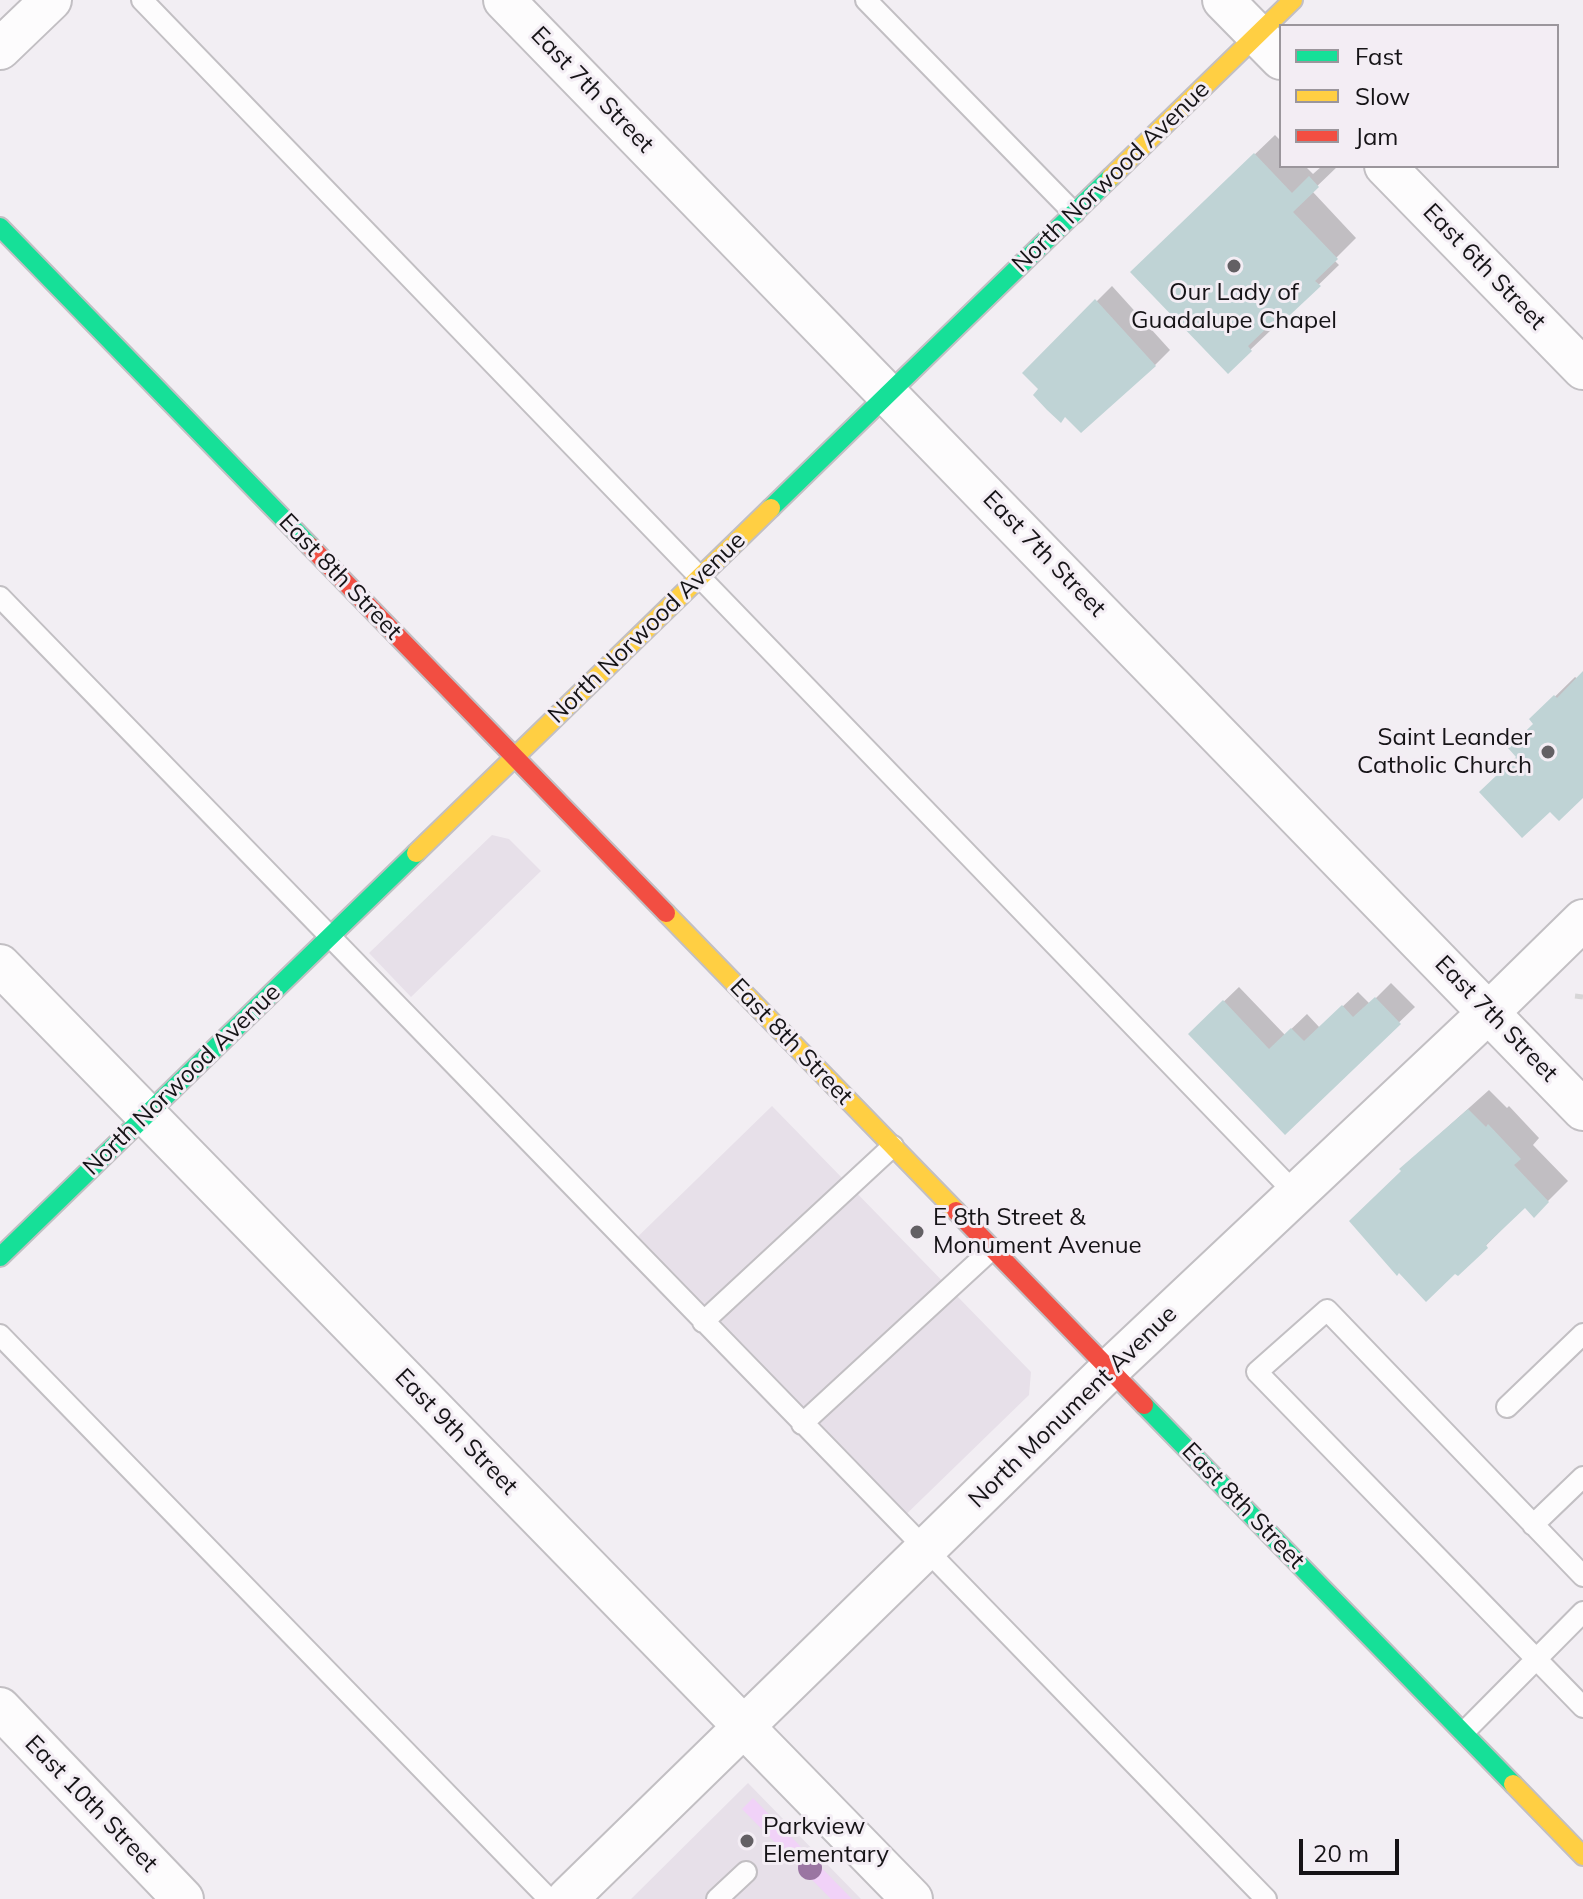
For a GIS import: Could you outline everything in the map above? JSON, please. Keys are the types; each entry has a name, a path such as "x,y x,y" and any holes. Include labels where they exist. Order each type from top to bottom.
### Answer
{"street":[{"path":"0,49 51,0"},
{"name":"East 7th Street","path":"504,0 1583,1110"},
{"path":"1223,0 1269,47"},
{"name":"North Norwood Avenue","path":"1281,24 1293,0"},
{"name":"North Norwood Avenue","path":"0,1257 1074,213 1269,47 1279,27"},
{"name":"East 6th Street","path":"1387,168 1583,369"},
{"name":"East 8th Street","path":"0,227 1583,1856"},
{"name":"North Monument Avenue","path":"567,1899 1110,1369 1583,920"},
{"name":"East 9th Street","path":"0,965 912,1899"},
{"name":"East 10th Street","path":"0,1708 183,1899"}],"lane":[{"path":"142,0 1296,1194"},
{"path":"866,0 1074,213"},
{"path":"0,597 1266,1899"},
{"path":"703,1322 893,1146"},
{"path":"802,1424 992,1249"},
{"path":"1583,1576 1327,1310 1257,1372 1583,1707"},
{"path":"1507,1407 1583,1334"},
{"path":"0,1335 549,1899"},
{"path":"1533,1525 1583,1477"},
{"path":"1464,1732 1583,1612"},
{"path":"717,1899 746,1872"}],"path":[{"path":"1575,996 1583,997"}],"shaded area":[{"path":"492,835 509,839 541,871 411,997 369,953"},
{"path":"772,1106 1031,1372 1029,1395 891,1529 621,1253"},
{"name":"Parkview Elementary","path":"748,1783 861,1899 631,1899"},
{"path":"753,1798 852,1899 831,1899 742,1809"}],"building":[{"name":"Our Lady of Guadalupe Chapel","path":"1254,153 1292,193 1309,176 1319,187 1293,212 1338,259 1315,281 1321,286 1275,329 1271,324 1248,346 1252,351 1228,374 1130,272"},
{"path":"1095,299 1156,366 1081,433 1065,417 1061,423 1047,410 1033,395 1038,389 1022,373"},
{"name":"Saint Leander Catholic Church","path":"1583,671 1583,798 1559,821 1550,812 1522,838 1479,792 1516,757 1508,748 1533,724 1529,719 1554,695 1557,698"},
{"path":"1375,997 1401,1024 1285,1135 1188,1034 1223,1000 1269,1049 1291,1028 1304,1041 1342,1005 1353,1017"},
{"path":"1468,1109 1486,1127 1488,1124 1521,1159 1514,1165 1549,1202 1534,1218 1525,1208 1486,1245 1488,1248 1426,1302 1399,1273 1397,1276 1349,1221 1401,1171 1399,1169"}],"traffic: fast":[{"path":"771,508 1111,177"},
{"path":"0,227 310,546"},
{"path":"0,1257 416,853"},
{"path":"1144,1405 1513,1784"}],"traffic: slow":[{"path":"1111,177 1293,0"},
{"path":"416,853 771,508"},
{"path":"666,913 956,1211"},
{"path":"1513,1784 1583,1856"}],"traffic: jam":[{"path":"310,546 666,913"},
{"path":"956,1211 1144,1405"}],"place":[{"name":"Our Lady of Guadalupe Chapel","path":"1234,266"},
{"name":"Saint Leander Catholic Church","path":"1548,752"},
{"name":"E 8th Street & Monument Avenue","path":"917,1232"},
{"name":"Parkview Elementary","path":"747,1841"}]}
